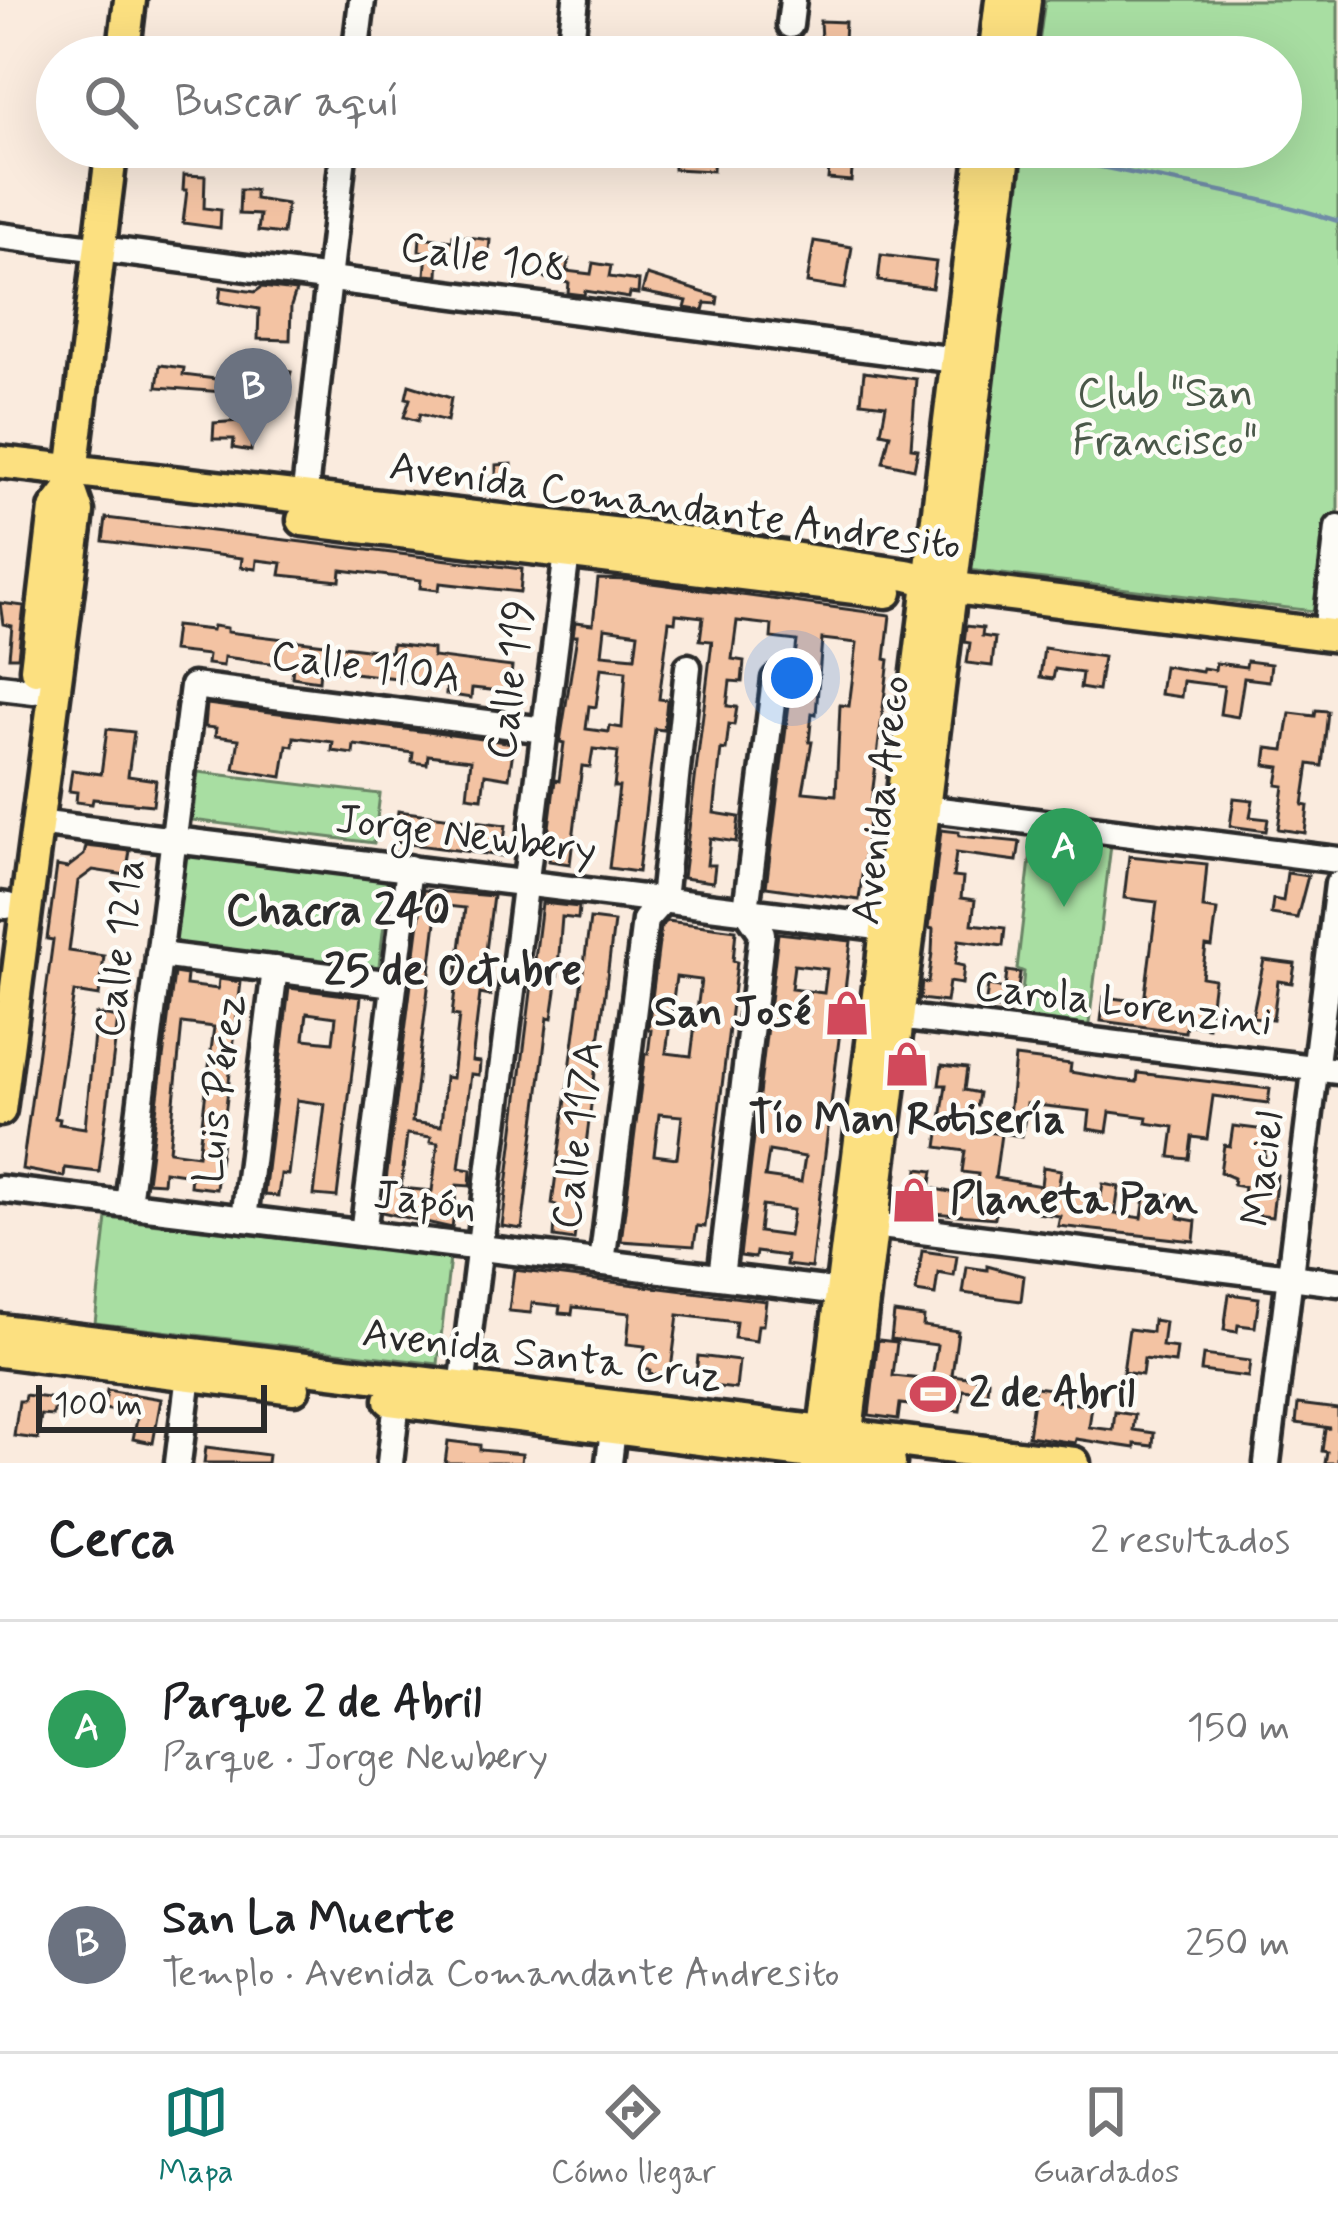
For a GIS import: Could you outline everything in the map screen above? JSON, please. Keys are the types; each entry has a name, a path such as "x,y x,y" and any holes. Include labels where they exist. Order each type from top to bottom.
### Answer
{"main road":[{"path":"126,36 130,0"},
{"path":"997,36 1001,0"},
{"path":"1020,36 1024,0"},
{"path":"0,1110 77,512 71,480 110,168"},
{"name":"Avenida Areco","path":"833,1451 873,1225 924,808 956,360 979,168"},
{"name":"Avenida Areco","path":"833,1451 841,1292 886,928 1003,168"},
{"name":"Avenida Comandante Andresito","path":"0,463 71,480 567,553 1334,639"},
{"name":"Avenida Comandante Andresito","path":"0,480 71,480 304,500 664,539 907,575 938,591"},
{"path":"0,967 55,509 71,480"},
{"name":"Avenida Santa Cruz","path":"0,1330 462,1388 890,1463"},
{"name":"Avenida Santa Cruz","path":"0,1351 613,1429 833,1451 1074,1463"}],"street":[{"path":"358,36 362,0"},
{"path":"572,36 576,0"},
{"path":"304,500 342,168"},
{"name":"Calle 108","path":"0,236 956,360"},
{"path":"1334,639 1338,528"},
{"name":"Calle 119","path":"462,1388 567,553"},
{"name":"Calle 117A","path":"602,1263 645,920 663,900 688,667"},
{"path":"721,1277 762,933 746,910 775,680"},
{"name":"Calle 110A","path":"191,700 193,686 545,730"},
{"path":"0,687 34,692"},
{"name":"Calle 121a","path":"128,1204 191,700"},
{"path":"924,808 1338,860"},
{"name":"Jorge Newbery","path":"37,823 886,928"},
{"path":"363,1233 409,868"},
{"name":"Maciel","path":"1267,1463 1290,1277 1327,1070 1338,884"},
{"path":"159,955 394,984"},
{"name":"Luis Pérez","path":"244,1219 275,970"},
{"name":"Carola Lorenzini","path":"898,1017 1327,1070"},
{"name":"Japón","path":"0,1189 841,1292"},
{"path":"873,1225 1338,1283"},
{"path":"178,1463 189,1375"},
{"path":"390,1463 398,1401"},
{"path":"609,1463 613,1429"}],"green space":[{"name":"Club \"San Francisco\"","path":"1045,0 1338,0 1338,614 969,570 1022,168 1302,168 1302,36 1040,36"},
{"path":"198,772 380,794 374,843 192,820"},
{"path":"1033,835 1111,845 1088,1032 1019,1023 1024,972 1017,969"},
{"path":"183,848 390,875 378,974 172,946"},
{"path":"107,1218 450,1258 438,1364 95,1323"}],"building":[{"path":"820,21 845,22 844,36 821,36"},
{"path":"829,168 852,168 851,181 828,179"},
{"path":"184,175 205,176 204,208 221,210 220,228 183,223"},
{"path":"240,190 255,190 255,199 287,204 283,234 258,231 260,215 239,214"},
{"path":"453,235 490,240 488,262 439,256 438,276 425,275 427,252 419,251 420,237 453,241"},
{"path":"814,241 852,247 845,289 807,283"},
{"path":"552,255 569,259 566,271 591,274 593,263 611,266 609,277 639,281 638,294 630,293 629,298 568,293 569,283 545,278"},
{"path":"881,255 936,262 932,288 878,281"},
{"path":"647,275 718,297 717,304 705,303 703,311 685,308 687,301 642,292"},
{"path":"221,287 296,291 290,340 258,339 259,309 219,302"},
{"path":"242,364 291,372 280,413 257,411 258,398 249,394 157,387 160,365 184,368 183,375 240,382"},
{"path":"864,372 916,379 914,469 883,462 890,434 881,432 886,405 861,402"},
{"path":"409,385 451,398 447,421 420,414 418,421 404,417"},
{"path":"254,422 251,451 233,448 234,439 213,439 214,423"},
{"path":"512,464 513,487 469,493 469,478 496,477 496,465"},
{"path":"106,518 522,569 520,592 440,583 439,590 420,588 421,580 341,570 340,581 280,575 282,563 257,560 256,569 241,567 242,558 103,541"},
{"path":"598,579 890,615 885,659 889,660 859,900 766,887 797,641 771,638 772,625 737,621 732,659 744,661 742,682 730,681 727,706 737,707 726,750 721,749 714,813 739,817 736,842 710,838 707,865 715,865 713,882 683,878 712,641 700,640 703,617 676,614 675,622 669,621 659,699 667,700 664,730 655,729 638,872 609,868 619,787 614,787 618,752 593,749 590,767 582,766 570,864 549,861 552,843 547,843 564,743 560,742 577,636 573,636 575,622 593,624","holes":["605,628 638,633 635,657 602,654","822,639 857,643 849,706 840,705 836,795 803,792 812,713 816,714","601,668 626,671 622,728 610,726 609,732 586,729 589,706 596,707"]},
{"path":"0,603 24,606 18,657 9,657 12,626 3,624"},
{"path":"175,626 212,630 213,626 227,628 227,632 391,652 392,644 433,649 433,657 512,667 509,692 472,688 471,698 446,694 447,684 320,669 319,681 292,677 293,666 224,657 223,666 207,664 208,655 172,651"},
{"path":"966,626 983,628 982,636 995,638 992,666 967,663"},
{"path":"1044,648 1103,657 1098,691 1080,688 1082,673 1055,669 1053,679 1040,677"},
{"path":"1247,661 1271,664 1269,681 1244,678 1238,717 1220,714 1224,686 1183,681 1181,697 1160,694 1164,666 1202,672 1203,668 1215,670 1216,663 1246,667"},
{"path":"207,704 514,743 509,778 485,774 482,798 467,796 471,760 428,755 427,764 412,762 413,753 354,745 353,754 332,751 333,742 294,737 293,746 287,745 282,777 234,769 239,739 215,736 216,728 205,727"},
{"path":"1316,710 1328,711 1322,766 1309,764 1303,805 1308,806 1305,833 1278,829 1284,786 1277,785 1280,767 1265,765 1267,748 1284,750 1290,713 1315,716"},
{"path":"107,729 134,732 128,776 156,780 153,805 93,799 92,804 76,802 77,792 69,791 72,770 101,774"},
{"path":"1234,798 1253,800 1250,817 1268,819 1266,831 1230,826"},
{"path":"398,811 506,825 502,856 394,842"},
{"path":"941,830 1020,842 1017,861 956,853 953,877 963,878 961,898 975,900 972,924 1005,928 1003,946 959,940 955,964 964,966 962,984 949,982 946,1002 920,999 922,982 928,983 932,953 933,929 929,928"},
{"path":"86,846 130,851 126,875 93,870 78,881 69,951 104,956 99,996 74,992 55,1118 60,1119 59,1124 85,1128 96,1014 118,1018 99,1172 65,1168 64,1177 22,1169 53,940 47,939 57,866 67,868 84,855"},
{"path":"1129,856 1207,864 1203,908 1217,910 1202,977 1214,979 1208,1027 1186,1024 1185,1032 1101,1021 1104,997 1144,1002 1157,902 1124,898"},
{"path":"1287,873 1308,876 1297,918 1271,914 1273,899 1283,901"},
{"path":"423,890 493,896 482,982 492,983 490,996 480,994 472,1061 480,1062 479,1075 471,1074 459,1168 471,1170 470,1186 457,1185 452,1228 382,1212","holes":["438,905 465,908 452,1015 459,1016 452,1078 445,1077 441,1126 412,1122","407,1134 431,1137 430,1142 438,1143 432,1191 401,1188"]},
{"path":"542,903 579,907 578,919 562,917 522,1229 502,1226"},
{"path":"590,919 614,922 574,1240 554,1237 556,1205 552,1204"},
{"path":"667,921 736,930 733,961 737,962 705,1227 697,1226 694,1246 621,1241 661,927","holes":["676,977 701,980 691,1056 666,1053","659,1114 682,1116 677,1158 654,1155"]},
{"path":"778,933 851,941 811,1268 786,1265 787,1256 756,1252 755,1258 740,1256","holes":["794,965 827,969 824,993 791,989","769,1151 805,1157 801,1182 765,1177","762,1206 793,1210 789,1236 759,1232"]},
{"path":"1264,960 1295,964 1292,983 1278,981 1273,1019 1252,1017"},
{"path":"1007,971 1020,973 1015,1011 985,1007 988,986 1005,989"},
{"path":"174,973 187,975 186,985 218,989 219,979 241,982 216,1189 190,1186 191,1175 164,1171 163,1183 147,1182","holes":["182,1023 214,1027 198,1155 169,1151"]},
{"path":"289,988 361,997 337,1197 314,1195 325,1104 297,1100 288,1175 281,1174 278,1196 264,1195","holes":["307,1013 336,1017 333,1042 304,1039"]},
{"path":"1015,1057 1071,1064 1070,1072 1118,1080 1137,1082 1138,1073 1270,1089 1268,1103 1213,1096 1207,1139 1192,1137 1189,1159 1170,1157 1174,1127 1146,1123 1147,1117 1110,1112 1107,1132 1088,1129 1090,1111 1027,1104 1022,1136 1007,1134"},
{"path":"942,1065 967,1068 964,1090 979,1093 977,1106 969,1105 965,1129 1001,1134 995,1178 1041,1186 1043,1167 1061,1170 1058,1190 1101,1196 1103,1184 1119,1187 1115,1214 1142,1218 1146,1191 1182,1196 1179,1218 1196,1221 1194,1241 1058,1226 1060,1216 1037,1213 1038,1206 998,1201 995,1218 894,1210 897,1187 916,1189 918,1169 933,1171 930,1188 975,1197 978,1174 962,1172 965,1151 937,1147 946,1085 939,1085"},
{"path":"1233,1126 1266,1130 1264,1173 1277,1175 1272,1217 1241,1207 1244,1187 1233,1185 1234,1178 1220,1172"},
{"path":"922,1251 957,1256 954,1276 938,1273 935,1295 916,1292"},
{"path":"987,1266 1024,1276 1021,1301 963,1293 967,1267 987,1270"},
{"path":"514,1270 766,1301 763,1325 758,1325 756,1341 734,1338 736,1322 678,1315 670,1377 649,1374 650,1370 642,1369 645,1346 627,1344 630,1313 573,1307 572,1314 559,1313 560,1306 532,1303 531,1313 509,1311"},
{"path":"1229,1294 1259,1298 1255,1327 1238,1325 1237,1332 1224,1330"},
{"path":"894,1313 924,1317 923,1326 958,1331 952,1375 988,1380 987,1393 963,1390 960,1411 900,1404 898,1419 869,1415 878,1340 897,1342 893,1376 932,1380 937,1345 891,1339"},
{"path":"1153,1320 1165,1322 1162,1346 1177,1348 1175,1363 1144,1359 1142,1375 1123,1372 1129,1329 1152,1332"},
{"path":"1203,1355 1250,1361 1248,1377 1201,1371"},
{"path":"698,1356 739,1361 736,1389 695,1384"},
{"path":"1035,1387 1058,1390 1057,1401 1092,1406 1089,1427 1113,1430 1115,1412 1135,1415 1133,1430 1154,1433 1153,1446 1028,1436"},
{"path":"107,1390 161,1399 153,1443 133,1439 138,1415 104,1409"},
{"path":"25,1395 56,1399 53,1416 41,1415 38,1439 14,1436 19,1401"},
{"path":"1298,1404 1338,1409 1338,1463 1325,1463 1327,1452 1322,1451 1325,1429 1330,1428 1296,1423"},
{"path":"448,1441 522,1454 521,1463 445,1463"},
{"path":"206,1447 268,1455 267,1463 204,1463"}],"waterway":[{"path":"1109,168 1338,221"}],"place":[{"name":"San La Muerte","path":"253,447"},
{"name":"Parque 2 de Abril","path":"1064,907"},
{"name":"San José","path":"847,1013"},
{"name":"Tío Man Rotisería","path":"907,1064"},
{"name":"Planeta Pan","path":"914,1200"},
{"name":"2 de Abril","path":"933,1394"}],"district":[{"name":"Chacra 240","path":"338,911"},
{"name":"25 de Octubre","path":"453,971"}]}
